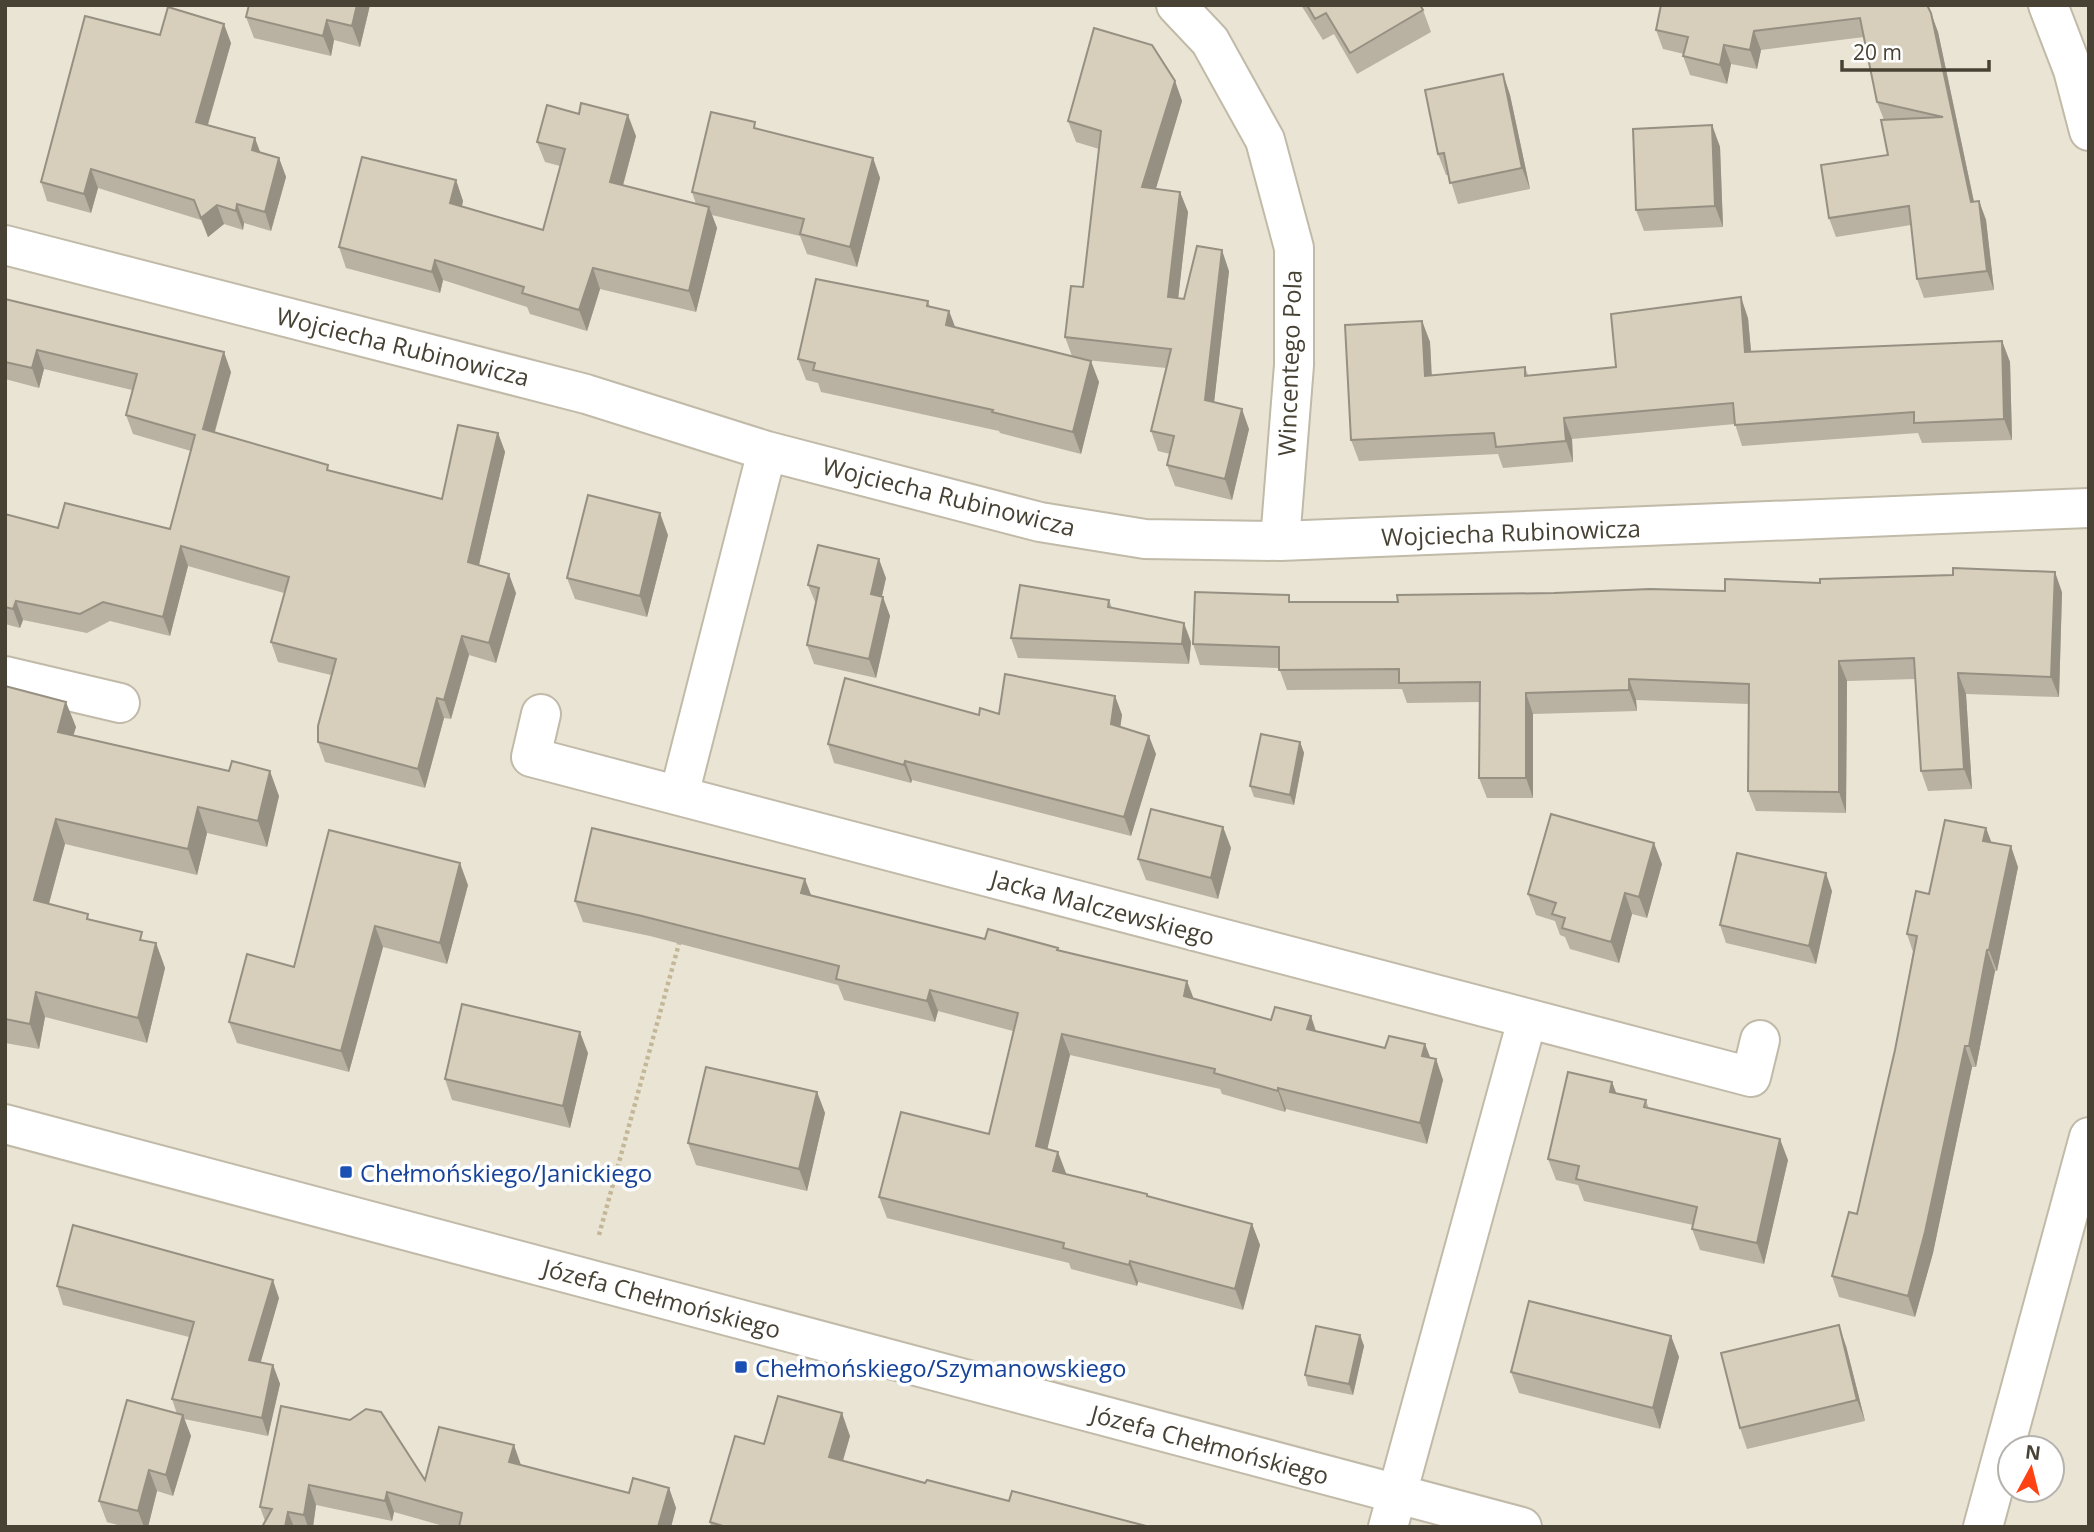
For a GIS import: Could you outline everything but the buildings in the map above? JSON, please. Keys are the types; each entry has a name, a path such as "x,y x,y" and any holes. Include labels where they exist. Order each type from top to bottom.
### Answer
{"street":[{"name":"Wincentego Pola","path":"1176,5 1209,41 1265,140 1294,248 1294,365 1280,541"},
{"path":"2048,5 2081,67 2089,131"},
{"name":"Wojciecha Rubinowicza","path":"5,244 586,394 767,451 1040,522 1145,538 1280,541 2089,508"},
{"path":"679,795 767,451"},
{"path":"5,676 120,703"},
{"name":"Jacka Malczewskiego","path":"541,714 531,757 1751,1077 1760,1040"},
{"path":"1392,1510 1527,1020"},
{"name":"Józefa Chełmońskiego","path":"5,1124 1392,1510 1522,1527"},
{"path":"1983,1527 2089,1137"}],"path":[{"path":"596,1247 681,935"}],"shaded area":[{"path":"5,5 2089,5 2089,1527 5,1527"}],"place":[{"name":"Chełmońskiego/Janickiego","path":"346,1172"},
{"name":"Chełmońskiego/Szymanowskiego","path":"741,1367"}]}
